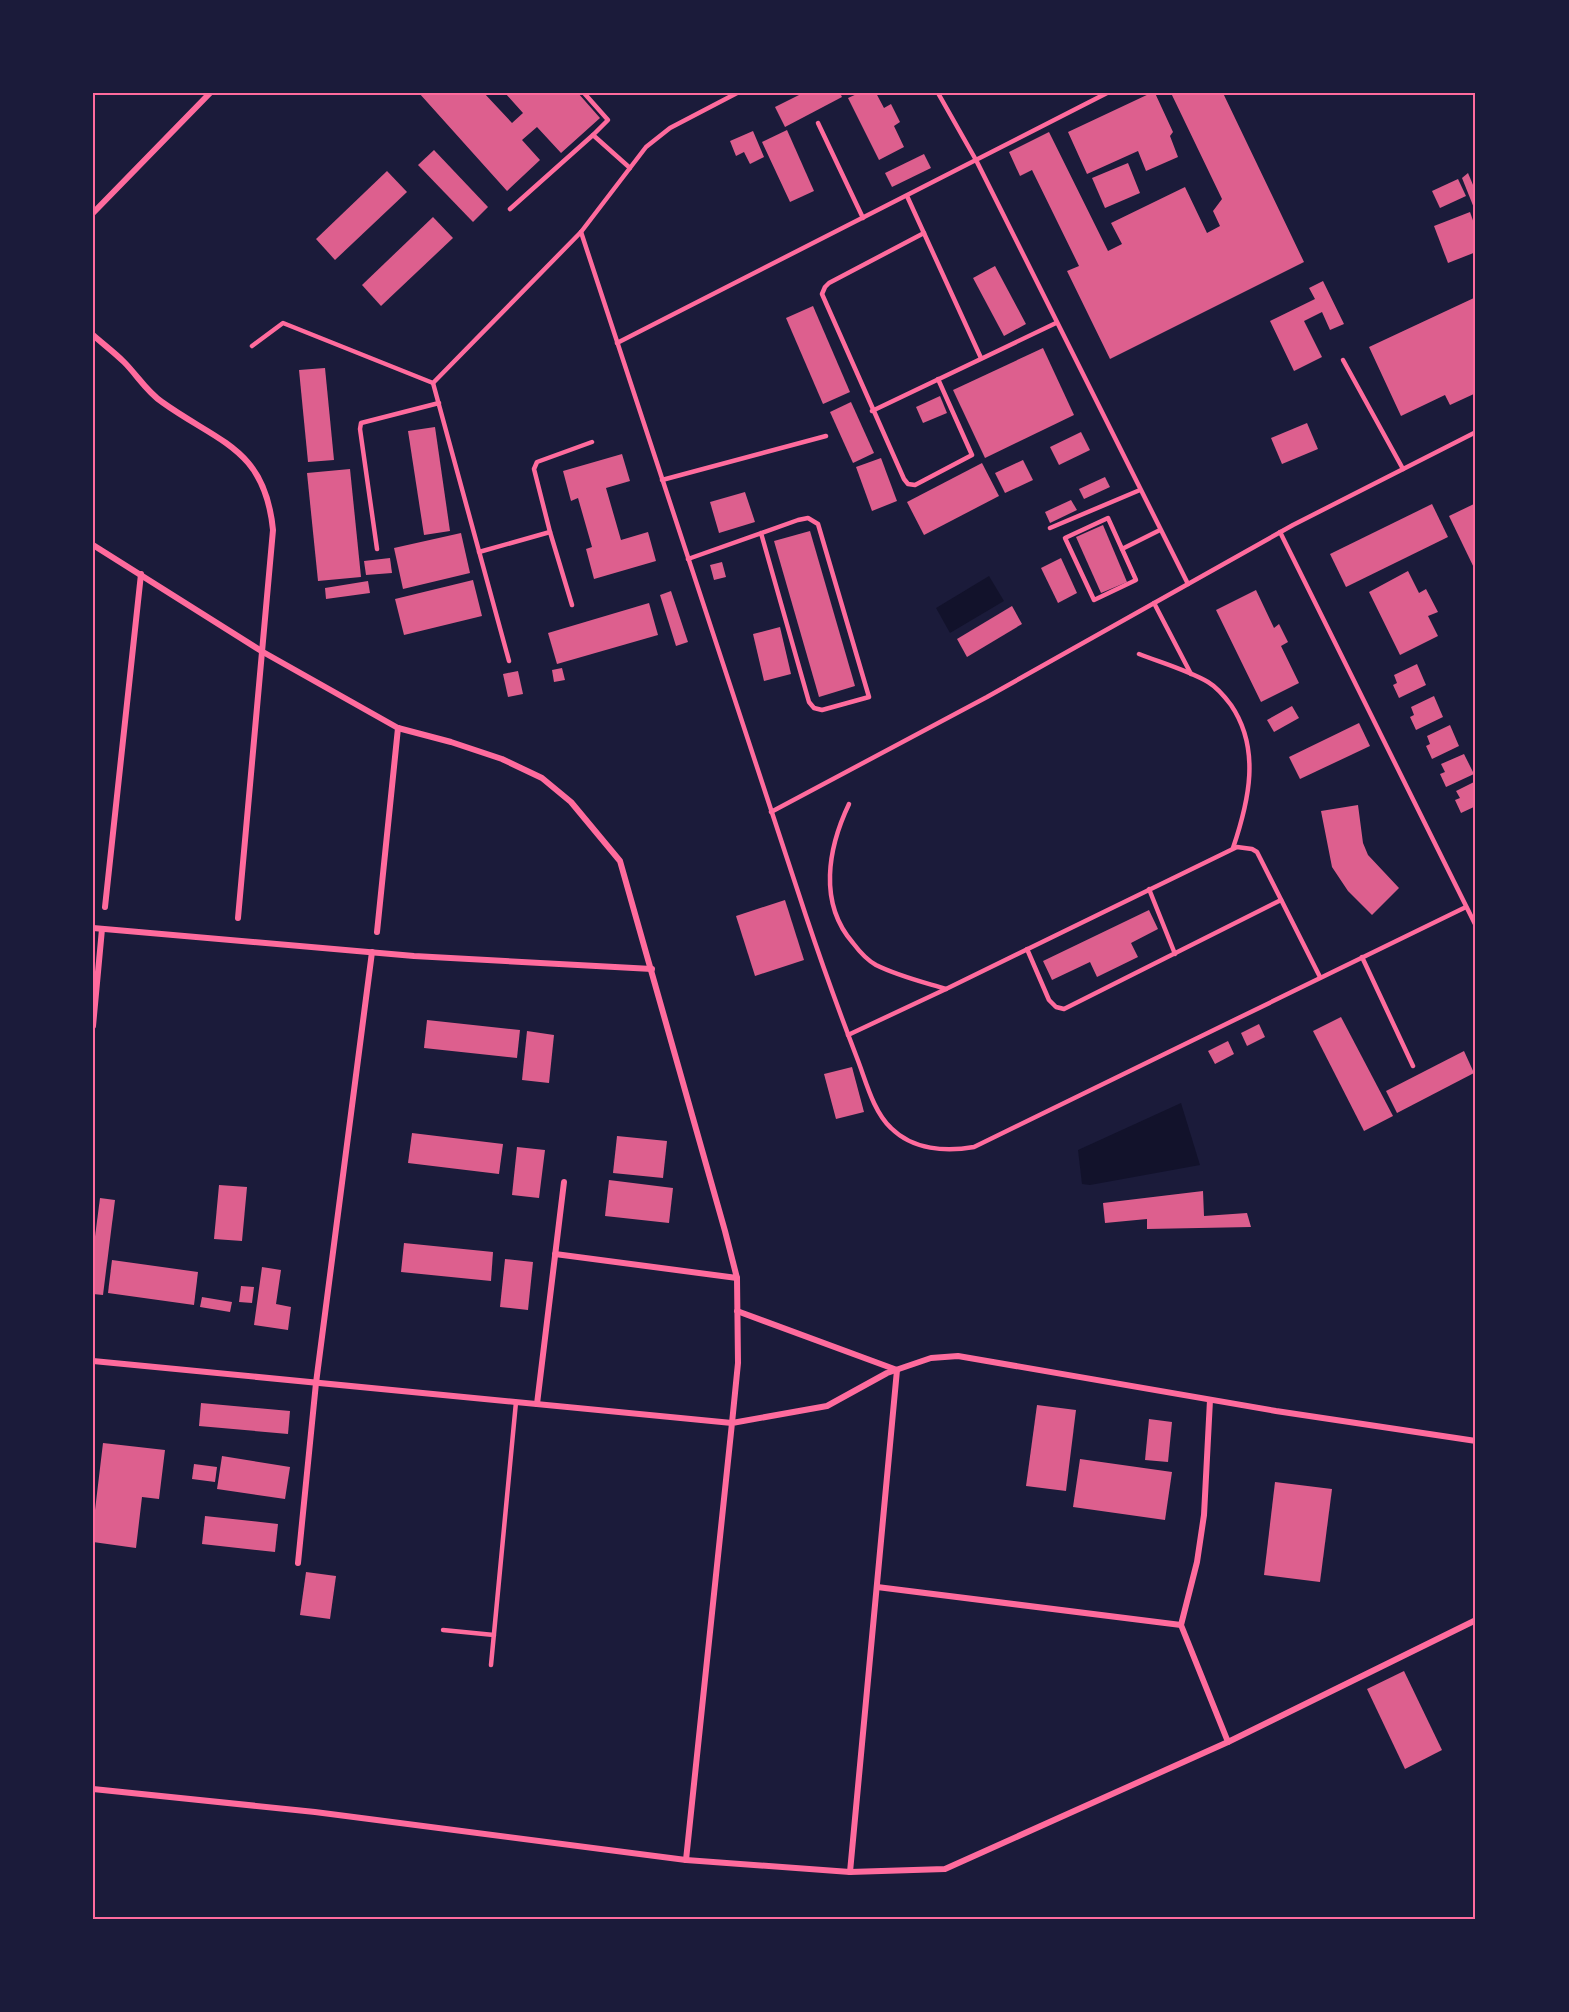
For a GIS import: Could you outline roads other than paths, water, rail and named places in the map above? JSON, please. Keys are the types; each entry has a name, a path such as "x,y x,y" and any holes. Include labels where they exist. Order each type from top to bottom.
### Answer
{"street":[{"path":"93,213 210,93"},
{"path":"93,334 123,361 159,401 225,442 243,457 255,470 265,488 271,507 273,530 238,918"},
{"path":"93,545 263,652 398,728 452,742 502,759 542,778 571,802 620,861 737,1278 738,1363 686,1860"},
{"path":"105,907 141,574"},
{"path":"377,932 398,728"},
{"path":"93,928 372,952 652,969"},
{"path":"93,1026 102,929"},
{"path":"298,1563 316,1383 372,952"},
{"path":"537,1404 564,1182"},
{"path":"555,1254 737,1278"},
{"path":"737,1311 897,1370"},
{"path":"93,1361 732,1423 827,1406 887,1373 931,1358 958,1356 1210,1400 1476,1441"},
{"path":"850,1872 897,1370"},
{"path":"1210,1400 1204,1515 1197,1562 1181,1625 1228,1742"},
{"path":"877,1587 1181,1625"},
{"path":"93,1789 315,1812 686,1860 850,1872 945,1869 1228,1742 1476,1620"}],"lane":[{"path":"510,209 608,120 584,93"},
{"path":"433,383 581,232 646,147 670,128 737,93"},
{"path":"938,93 976,160 1188,584"},
{"path":"617,343 1107,93"},
{"path":"818,123 863,218"},
{"path":"593,135 630,168"},
{"path":"907,196 981,358"},
{"path":"581,232 771,812 848,1035 869,1090 881,1115 891,1129 908,1140 928,1148 953,1150 974,1147 1466,907"},
{"path":"924,233 829,283 822,294 872,411 908,484 915,485 972,455 938,379"},
{"path":"252,346 283,322 433,383"},
{"path":"872,411 1056,323"},
{"path":"1343,360 1402,469"},
{"path":"433,383 508,662"},
{"path":"377,549 360,429 362,423 366,420 439,403"},
{"path":"771,812 987,697 1280,532 1476,432"},
{"path":"662,480 826,435"},
{"path":"572,605 534,469 537,462 592,442"},
{"path":"1050,528 1140,490"},
{"path":"688,559 761,533 808,518 818,524 869,697 822,710 814,708 809,702 761,533"},
{"path":"1108,518 1122,549 1136,580 1094,600 1065,538 1108,518"},
{"path":"1122,549 1160,530"},
{"path":"479,552 550,532"},
{"path":"1280,532 1476,926"},
{"path":"1154,603 1191,674"},
{"path":"1139,654 1210,683 1224,695 1239,717 1247,740 1250,765 1243,817 1233,848"},
{"path":"849,804 835,839 829,875 834,907 841,925 859,951 875,964 946,989"},
{"path":"848,1035 1233,848 1245,848 1257,852 1320,977"},
{"path":"1149,889 1175,954"},
{"path":"1027,949 1049,1000 1056,1008 1064,1008 1281,900"},
{"path":"1362,957 1413,1066"},
{"path":"491,1665 516,1402"},
{"path":"442,1630 494,1635"}]}
